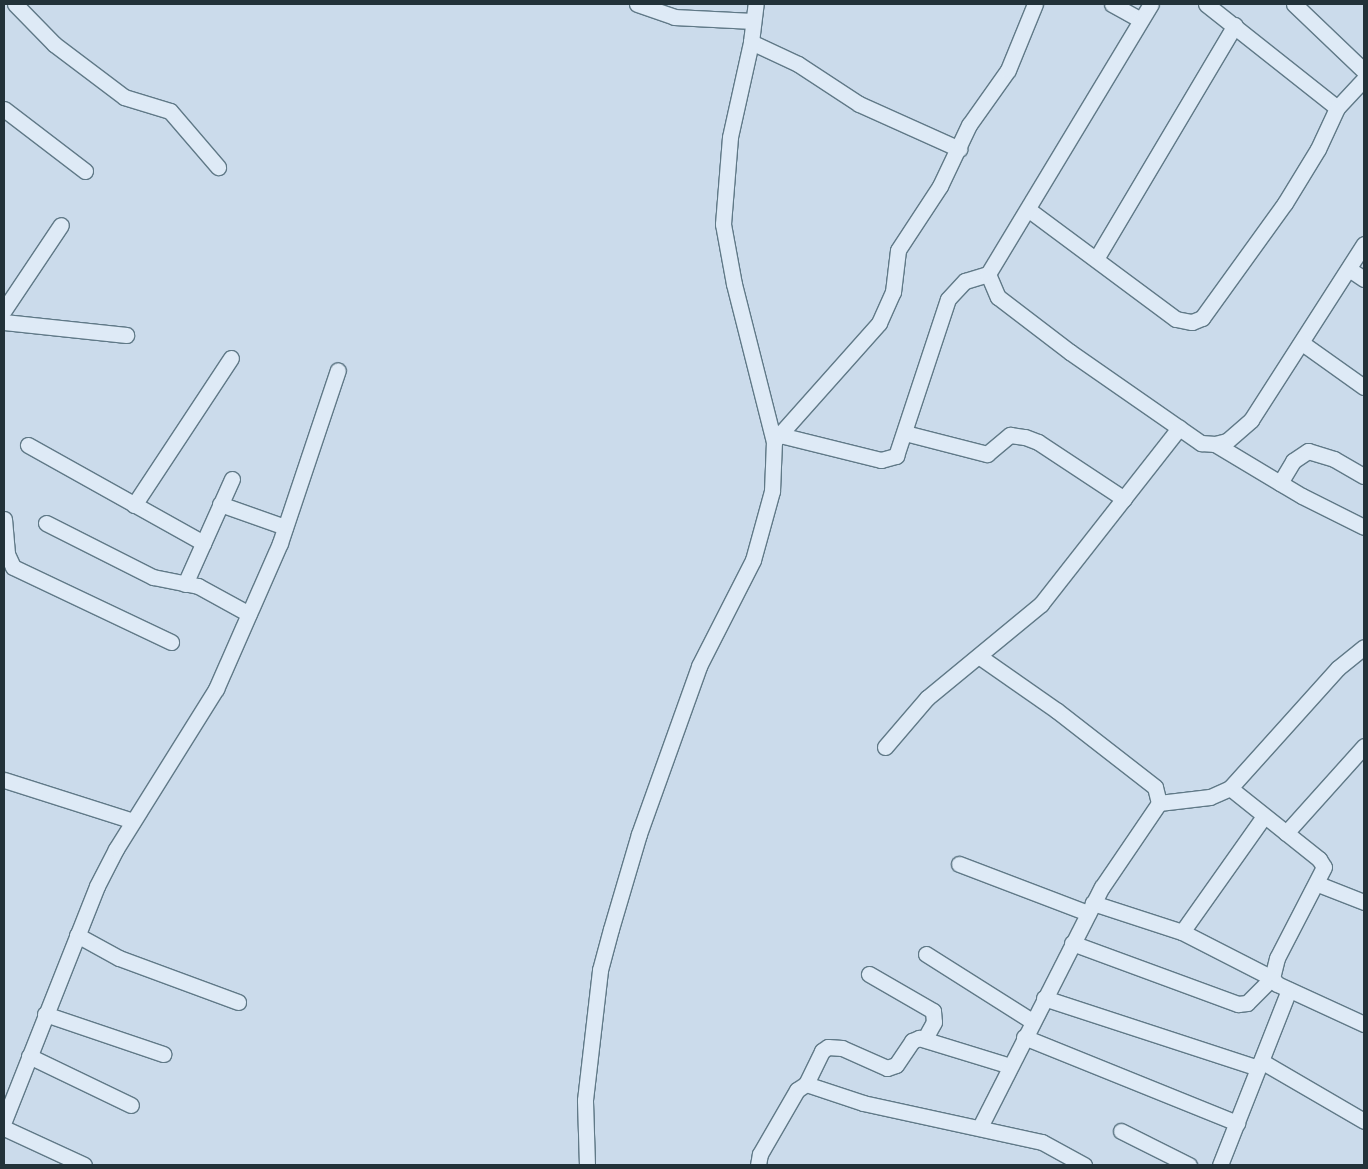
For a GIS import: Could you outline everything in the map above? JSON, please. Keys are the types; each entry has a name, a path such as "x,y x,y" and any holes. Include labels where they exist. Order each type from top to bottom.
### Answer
{"street":[{"path":"15,4 72,59 124,97 170,111 218,167"},
{"path":"637,4 674,17 753,21"},
{"path":"587,1165 585,1100 602,961 639,834 699,666 753,560 772,491 777,438 736,293 723,224 730,137 752,42 756,4"},
{"path":"777,438 879,323 893,292 898,250 940,186 969,125 1008,70 1035,4"},
{"path":"1112,4 1139,19"},
{"path":"777,438 889,460 900,450 948,299 965,282 988,274 1029,210 1139,19 1151,4"},
{"path":"1206,4 1235,25 1336,108"},
{"path":"1294,4 1364,71"},
{"path":"1096,259 1235,25"},
{"path":"752,42 798,64 859,104 959,149"},
{"path":"1029,210 1176,319 1192,322 1202,318 1286,203 1318,149 1336,108 1364,79"},
{"path":"4,109 86,171"},
{"path":"4,310 61,226"},
{"path":"988,274 998,297 1201,443 1215,444 1227,440 1251,420 1302,344 1364,244"},
{"path":"1349,269 1364,279"},
{"path":"4,322 126,335"},
{"path":"1302,344 1364,387"},
{"path":"134,505 231,358"},
{"path":"4,1121 97,886 133,821 216,689 285,528 338,370"},
{"path":"884,747 916,708 980,657 1041,604 1179,428"},
{"path":"905,433 987,454 1010,435 1025,437 1038,442 1124,499"},
{"path":"1215,444 1280,483 1364,527"},
{"path":"28,445 203,543"},
{"path":"1280,483 1293,461 1308,452 1334,459 1364,476"},
{"path":"185,584 232,479"},
{"path":"220,504 285,528"},
{"path":"4,519 7,554 13,567 171,642"},
{"path":"46,523 153,577 198,586 248,614"},
{"path":"980,1127 1090,908 1159,803 1210,797 1230,788 1338,668 1364,647"},
{"path":"980,657 1071,721 1154,787 1159,803"},
{"path":"1286,833 1364,746"},
{"path":"4,780 133,821"},
{"path":"1072,943 1238,1004 1247,1003 1272,978 1277,958 1318,884 1324,867 1319,859 1230,788"},
{"path":"1182,932 1264,816"},
{"path":"959,864 1090,908 1182,932 1272,978 1276,984 1364,1024"},
{"path":"1318,884 1364,902"},
{"path":"77,935 119,958 238,1002"},
{"path":"926,954 1032,1021"},
{"path":"869,974 933,1011 934,1022 925,1038"},
{"path":"1220,1165 1289,990"},
{"path":"1044,998 1260,1064 1364,1121"},
{"path":"45,1014 163,1054"},
{"path":"1024,1037 1237,1123"},
{"path":"758,1165 760,1154 797,1090 806,1084 822,1051 828,1047 842,1048 887,1068 896,1065 912,1041 925,1038 1010,1066"},
{"path":"29,1056 131,1105"},
{"path":"806,1084 863,1103 1042,1142 1084,1165"},
{"path":"4,1128 84,1165"},
{"path":"1122,1131 1189,1165"}]}
